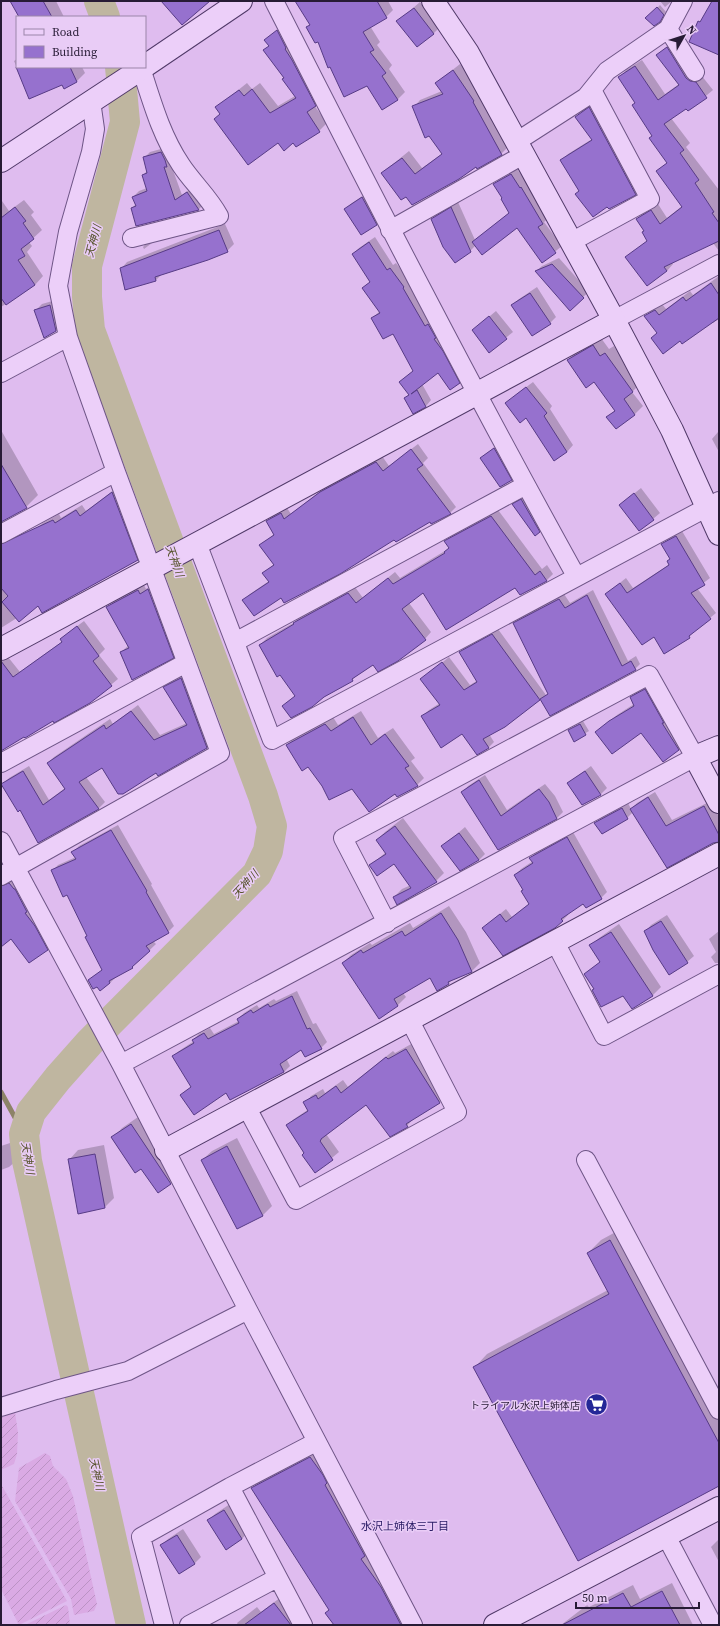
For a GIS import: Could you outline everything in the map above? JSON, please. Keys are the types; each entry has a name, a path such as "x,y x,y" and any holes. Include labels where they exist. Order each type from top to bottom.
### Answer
{"street":[{"path":"146,65 241,1"},
{"path":"274,1 390,230 576,576"},
{"path":"433,1 468,53 713,504 719,534"},
{"path":"390,230 520,148 586,98 607,71 668,29 683,1"},
{"path":"668,29 694,72"},
{"path":"1,161 141,68"},
{"path":"132,238 219,216 213,204 197,188 180,163 162,132 143,68"},
{"path":"571,242 650,199 592,90"},
{"path":"8,872 220,753 116,472 68,337 58,286 68,232 91,152 95,129 91,101"},
{"path":"1,649 719,264"},
{"path":"1,374 68,337"},
{"path":"1,534 116,472"},
{"path":"235,642 526,485"},
{"path":"197,543 272,740 713,504"},
{"path":"1,763 186,663"},
{"path":"387,923 343,838 649,676 719,802"},
{"path":"121,1064 695,757 719,747"},
{"path":"1,841 8,872 89,1005 121,1064 316,1442 413,1625"},
{"path":"166,1150 719,854"},
{"path":"555,942 604,1036 719,974"},
{"path":"246,1106 296,1200 457,1112 409,1019"},
{"path":"586,1160 719,1410"},
{"path":"1,1407 56,1390 128,1371 248,1310"},
{"path":"164,1625 141,1537 230,1487 316,1442"},
{"path":"230,1487 303,1625"},
{"path":"495,1625 719,1508"},
{"path":"666,1536 713,1625"},
{"path":"189,1625 211,1620 277,1578"}],"shaded area":[{"path":"15,1412 18,1433 17,1454 14,1464 1,1470 1,1418"},
{"path":"45,1453 50,1456 53,1466 66,1479 73,1496 97,1604 94,1611 74,1615 71,1599 15,1501 19,1468"},
{"path":"1,1484 67,1601 19,1625 1,1589"},
{"path":"66,1605 68,1607 70,1625 25,1625"}],"building":[{"path":"10,1 43,1 51,16 18,16"},
{"path":"161,1 210,1 182,25"},
{"path":"295,1 377,1 387,18 363,32 374,50 370,52 386,73 382,76 398,100 382,110 367,86 344,97 330,67 328,68 318,42 315,43 306,27 310,25"},
{"path":"712,1 719,1 719,55 689,42 698,21 700,22"},
{"path":"657,7 664,15 660,22 654,26 645,18"},
{"path":"414,8 434,34 417,47 396,21"},
{"path":"277,30 286,48 285,49 316,106 307,112 320,132 296,147 293,143 284,151 278,143 248,165 214,119 220,114 215,107 239,90 244,96 252,89 270,113 296,98 282,79 284,78 263,50 269,46 264,40"},
{"path":"667,47 686,78 690,81 696,82 707,98 688,111 686,109 664,124 684,150 680,153 699,180 695,183 714,212 712,213 719,223 719,241 664,267 667,271 647,286 625,257 647,241 642,232 644,231 636,219 651,210 660,224 682,207 656,171 667,163 649,138 652,136 632,105 635,103 618,77 635,66 658,100 679,85 656,55"},
{"path":"16,68 70,68 77,82 64,89 62,85 29,99"},
{"path":"453,70 474,101 473,102 502,155 477,169 476,167 459,179 412,205 406,197 401,200 381,173 402,158 415,174 442,154 429,136 425,138 412,106 443,94 435,83"},
{"path":"589,107 636,195 609,209 607,207 593,217 575,194 579,191 560,160 592,140 575,117"},
{"path":"161,152 165,160 167,167 164,167 175,200 187,192 199,210 136,226 131,208 136,206 132,197 147,191 142,175 147,173 143,157"},
{"path":"511,174 520,188 521,187 543,224 538,227 556,253 542,263 517,228 482,255 472,242 509,213 493,184"},
{"path":"362,197 377,225 361,235 344,209"},
{"path":"15,207 26,221 23,223 34,239 21,249 25,256 18,260 35,285 6,305 1,298 1,218"},
{"path":"451,207 471,252 455,263 443,247 431,219"},
{"path":"219,230 228,252 155,277 156,281 125,290 120,268"},
{"path":"369,242 387,270 390,268 404,287 403,288 425,326 428,324 436,338 434,339 443,351 460,383 450,390 438,373 411,394 417,390 426,407 413,414 404,398 409,395 399,382 413,371 393,334 383,339 371,318 380,313 362,288 370,282 352,254"},
{"path":"552,264 584,298 570,311 535,271"},
{"path":"711,283 719,295 719,318 682,344 680,341 663,354 651,338 657,333 644,316 655,310 659,315 683,297 686,301"},
{"path":"530,293 551,324 532,336 511,305"},
{"path":"50,305 56,331 44,338 34,310"},
{"path":"489,316 507,339 489,353 472,330"},
{"path":"593,345 600,356 605,353 633,392 624,399 635,415 616,429 606,417 615,411 594,382 586,388 567,360"},
{"path":"526,387 547,413 544,416 567,452 554,461 526,418 520,423 505,403"},
{"path":"494,448 512,480 500,487 480,458"},
{"path":"411,449 423,465 417,469 451,514 431,524 430,522 396,542 394,540 340,574 284,603 281,598 254,616 242,600 269,582 262,573 274,565 259,545 274,535 266,521 281,513 284,519 320,492 376,462 383,471"},
{"path":"1,464 27,508 1,522"},
{"path":"112,492 138,560 42,613 38,606 19,622 2,602 8,596 1,588 1,544 53,520 55,523 76,510 80,516"},
{"path":"634,493 654,520 639,531 619,505"},
{"path":"521,499 540,532 535,536 512,504"},
{"path":"491,516 535,575 540,571 547,581 520,595 515,588 446,630 423,593 402,609 426,640 398,661 378,672 373,665 352,679 353,681 324,697 312,707 291,718 282,706 295,696 280,675 277,677 259,645 294,624 293,623 348,593 356,603 388,578 393,584 445,553 444,552 449,548 444,541"},
{"path":"676,536 705,585 691,593 711,619 689,636 690,638 664,654 654,637 642,645 605,594 620,583 627,593 669,565 667,561 670,559 661,544"},
{"path":"148,589 174,658 132,680 120,652 129,648 106,607 138,590 140,594"},
{"path":"587,595 622,666 631,661 636,670 550,716 540,699 548,694 513,623 559,599 565,608"},
{"path":"77,626 99,656 93,661 112,686 90,703 54,723 53,721 1,751 1,661 13,677 62,642 60,639"},
{"path":"492,634 540,700 505,727 483,739 489,748 477,755 462,734 441,748 421,716 440,705 420,679 442,662 464,690 477,682 459,652"},
{"path":"181,678 207,748 158,776 156,773 123,794 118,794 102,768 79,782 99,809 38,843 20,810 18,812 1,784 23,771 43,805 65,789 47,763 104,725 106,729 131,711 154,740 187,725 163,687"},
{"path":"645,689 664,723 662,723 679,750 663,762 641,733 612,754 595,732 609,721 634,706 630,697"},
{"path":"353,717 371,745 385,734 409,766 405,768 418,786 397,797 395,794 369,812 352,789 329,800 322,786 308,767 302,771 286,745 325,724 331,731"},
{"path":"580,724 586,735 574,742 568,730"},
{"path":"585,771 601,795 582,805 567,783"},
{"path":"479,780 501,816 539,789 549,802 557,819 498,850 461,792"},
{"path":"648,797 666,826 704,806 719,835 719,842 713,843 667,868 630,809"},
{"path":"622,808 628,819 602,834 594,823"},
{"path":"395,826 437,882 397,905 393,897 411,888 394,864 377,876 369,865 386,854 376,840"},
{"path":"111,830 147,891 146,892 169,933 146,946 150,951 132,967 133,968 109,981 110,983 100,991 97,987 93,989 88,980 102,970 85,937 87,936 67,895 63,897 51,870 76,859 71,852"},
{"path":"459,833 479,860 460,871 441,846"},
{"path":"567,837 602,899 586,908 583,904 561,919 563,921 555,928 503,956 482,928 500,914 506,922 529,904 514,875 533,863 529,858"},
{"path":"9,883 15,889 27,912 25,913 35,926 48,950 29,963 11,939 1,947 1,886"},
{"path":"441,913 458,940 472,972 448,982 449,984 437,991 430,978 394,999 398,1006 379,1019 342,963 361,950 363,953 402,931 405,936"},
{"path":"661,921 688,963 669,975 653,950 644,931"},
{"path":"611,932 653,996 632,1009 623,996 601,1007 592,990 594,989 584,974 600,962 589,945"},
{"path":"292,996 307,1029 310,1028 322,1049 305,1057 301,1050 280,1064 284,1072 230,1100 226,1093 194,1115 180,1095 191,1087 172,1056 194,1043 192,1040 204,1033 208,1039 239,1023 237,1019 251,1010 253,1013 268,1004 270,1007"},
{"path":"406,1049 440,1103 406,1124 408,1127 390,1137 366,1105 321,1139 320,1141 333,1160 315,1173 302,1155 304,1153 286,1125 308,1111 303,1102 316,1095 318,1099 336,1086 341,1093 386,1057 388,1059"},
{"path":"131,1124 171,1184 158,1193 141,1169 135,1173 111,1137"},
{"path":"227,1146 263,1216 237,1229 201,1160"},
{"path":"95,1154 105,1208 78,1214 68,1159"},
{"name":"トライアル水沢上姉体店","path":"610,1240 719,1443 719,1486 578,1561 473,1367 609,1294 587,1253"},
{"path":"310,1457 323,1475 327,1483 325,1485 365,1556 361,1559 381,1587 401,1625 334,1625 325,1613 329,1610 251,1488"},
{"path":"224,1510 242,1539 226,1550 207,1520"},
{"path":"177,1535 195,1564 179,1574 160,1545"},
{"path":"662,1591 680,1625 562,1625 623,1593 631,1607"},
{"path":"274,1603 291,1625 244,1625"}],"waterway":[{"name":"天神川","path":"99,1 105,16"},
{"name":"天神川","path":"120,68 125,122 87,266 87,297 90,330 263,796 272,826 268,851 257,874 90,1042 58,1078 31,1112 24,1134 27,1161 131,1625"},
{"path":"1,1092 24,1134"}],"place":[{"name":"トライアル水沢上姉体店","path":"596,1405"}],"district":[{"name":"水沢上姉体三丁目","path":"405,1526"}]}
